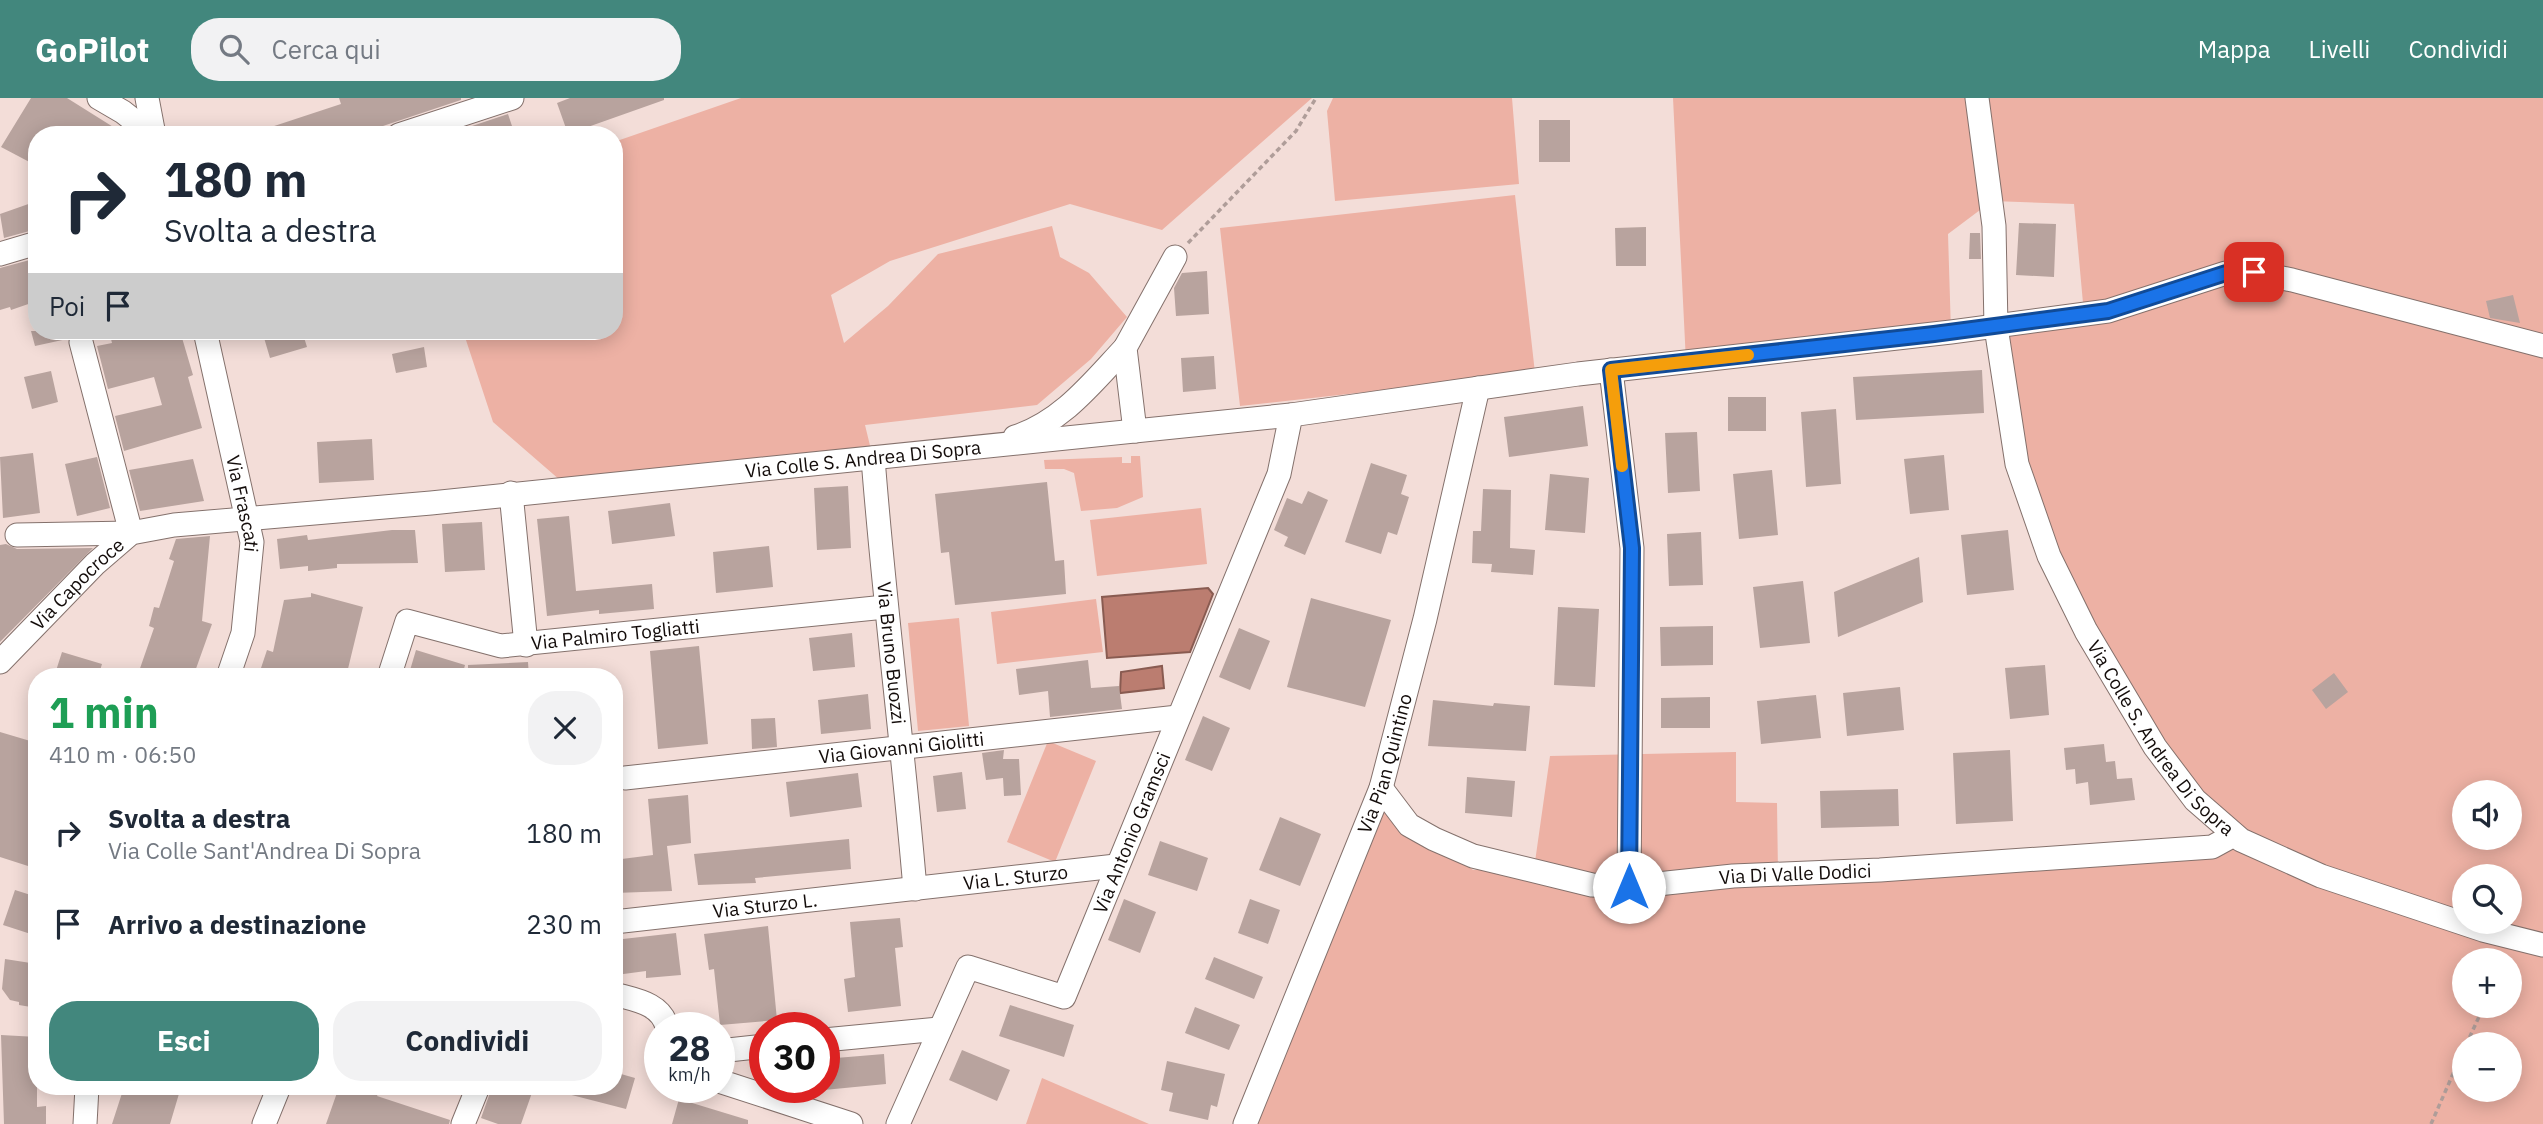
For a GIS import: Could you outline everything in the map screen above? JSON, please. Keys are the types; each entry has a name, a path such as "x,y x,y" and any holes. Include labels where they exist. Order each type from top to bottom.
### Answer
{"street":[{"path":"99,98 123,111 141,126"},
{"path":"131,98 146,126"},
{"path":"147,98 149,126"},
{"path":"426,126 512,98"},
{"name":"Via Colle S. Andrea Di Sopra","path":"1977,98 1994,226 1996,327 2017,464 2049,556 2086,631 2155,747 2194,800 2234,835 2321,876 2483,930 2543,945"},
{"path":"0,254 28,246"},
{"path":"986,446 1030,432 1070,407 1125,348 1175,257"},
{"name":"Via Colle S. Andrea Di Sopra","path":"249,519 1291,415 1611,370 1996,327 2108,311 2226,273 2254,272 2419,311 2543,346"},
{"name":"Via Frascati","path":"207,340 252,542 249,594 243,633 231,668"},
{"path":"17,535 131,533 81,342"},
{"path":"1125,348 1135,431"},
{"path":"1611,370 1632,548 1629,887"},
{"name":"Via Pian Quintino","path":"1245,1124 1381,788 1425,619 1478,388"},
{"name":"Via Antonio Gramsci","path":"898,1124 968,967 1064,997 1279,474 1291,415"},
{"name":"Via Bruno Buozzi","path":"873,458 885,607 903,749 915,890"},
{"path":"511,493 526,645"},
{"name":"Via Capocroce","path":"0,662 95,564 131,533 174,525 249,519"},
{"name":"Via Palmiro Togliatti","path":"392,668 407,621 501,646 885,607"},
{"name":"Via Giovanni Giolitti","path":"625,778 1178,717"},
{"name":"Via Di Valle Dodici","path":"1381,788 1409,825 1473,856 1592,885 1629,887 1733,876 1880,870 2212,848 2225,843 2234,835"},
{"name":"Via L. Sturzo","path":"915,890 1116,866"},
{"name":"Via Sturzo L.","path":"623,921 915,890"},
{"path":"623,996 651,1006 658,1012"},
{"path":"840,1038 939,1029"},
{"path":"735,1086 851,1124"},
{"path":"85,1124 87,1095"},
{"path":"264,1124 276,1095"},
{"path":"463,1124 475,1095"}],"path":[{"path":"1175,257 1296,131 1316,98"},
{"path":"2431,1124 2452,1076"}],"shaded area":[{"path":"741,98 1312,98 1162,230 1070,204 890,261 831,295 844,343 888,306 938,254 1052,226 1060,257 1089,273 1127,317 1091,359 1037,405 865,425 873,458 568,487 493,422 466,340 623,340 623,139"},
{"path":"1333,98 1512,98 1519,184 1335,201 1327,111"},
{"path":"1673,98 2543,98 2543,1124 1245,1124 1381,788 1434,839 1473,870 1534,869 1550,756 1736,752 1736,802 1777,803 1778,874 2225,843 2049,556 1996,327 2084,314 2074,204 1992,201 1948,234 1951,332 1686,362"},
{"path":"1515,195 1535,373 1240,406 1220,228"},
{"path":"1131,456 1140,456 1143,497 1117,508 1081,511 1074,473 1064,469 1045,469 1044,460 1122,457 1122,463 1131,463"},
{"path":"1201,508 1207,564 1097,576 1090,520"},
{"path":"1208,588 1213,594 1190,652 1107,658 1102,597"},
{"path":"1096,599 1103,652 997,664 991,612"},
{"path":"959,618 969,726 918,731 908,623"},
{"path":"1162,666 1164,688 1120,693 1121,672"},
{"path":"1048,741 1096,761 1055,862 1007,842"},
{"path":"1042,1078 1149,1124 1026,1124"}],"building":[{"path":"31,98 67,98 112,126 28,126 28,161 1,147"},
{"path":"339,98 461,98 383,126 274,126 341,104"},
{"path":"570,98 664,98 591,126 565,126 557,103"},
{"path":"508,114 512,126 472,126"},
{"path":"1539,120 1570,120 1570,162 1539,162"},
{"path":"28,204 28,231 4,238 0,214"},
{"path":"2019,223 2056,224 2054,277 2016,275"},
{"path":"1646,227 1646,266 1616,266 1615,228"},
{"path":"1970,233 1980,233 1981,259 1969,259"},
{"path":"28,260 28,304 11,310 10,307 0,310 0,268"},
{"path":"1207,271 1209,314 1176,316 1174,288 1182,273"},
{"path":"2513,295 2520,323 2490,318 2486,301"},
{"path":"33,340 62,340 35,346"},
{"path":"111,340 183,340 193,375 188,377 202,428 124,451 115,416 162,405 154,377 108,389 97,346 112,343"},
{"path":"265,340 305,340 307,347 270,358"},
{"path":"424,347 427,367 396,373 392,354"},
{"path":"1214,356 1216,389 1183,392 1181,358"},
{"path":"1982,370 1984,413 1856,420 1853,377"},
{"path":"51,371 58,402 32,409 24,377"},
{"path":"1728,397 1766,397 1766,431 1728,431"},
{"path":"1583,406 1588,446 1509,457 1504,417"},
{"path":"1836,409 1841,484 1806,487 1801,412"},
{"path":"1697,432 1700,491 1668,493 1665,433"},
{"path":"372,439 374,480 319,483 317,442"},
{"path":"33,453 40,513 3,518 0,457"},
{"path":"1944,455 1949,510 1910,514 1904,459"},
{"path":"97,457 110,508 77,516 65,464"},
{"path":"193,459 204,501 140,511 129,470"},
{"path":"1371,463 1407,475 1401,494 1409,497 1397,535 1388,532 1381,554 1345,542"},
{"path":"1772,470 1778,535 1739,539 1733,474"},
{"path":"1550,474 1589,478 1585,533 1545,530"},
{"path":"1047,482 1055,561 1064,560 1066,594 955,605 949,552 941,553 935,494"},
{"path":"848,486 851,548 817,550 814,488"},
{"path":"1483,489 1511,490 1510,548 1535,550 1533,575 1491,572 1492,564 1472,563 1473,531 1481,531"},
{"path":"1308,491 1328,500 1305,555 1284,546 1288,537 1274,530 1287,498 1302,504"},
{"path":"670,503 675,536 612,544 608,511"},
{"path":"569,516 576,591 652,584 654,609 599,614 599,610 547,616 537,519"},
{"path":"482,522 485,570 445,572 442,524"},
{"path":"392,530 415,530 418,563 337,564 337,568 308,571 308,566 280,569 277,539 307,535 308,540"},
{"path":"2008,530 2014,590 1967,595 1961,535"},
{"path":"1701,532 1703,585 1669,586 1667,534"},
{"path":"210,536 202,621 212,624 196,668 140,668 154,628 149,626 154,607 159,608 174,561 169,559 176,539"},
{"path":"6,544 17,549 93,548 0,642 0,545"},
{"path":"769,546 773,587 716,593 713,552"},
{"path":"1919,557 1923,602 1838,637 1834,592"},
{"path":"1803,581 1810,643 1760,648 1753,587"},
{"path":"311,593 363,607 348,668 261,668 267,650 273,652 284,600 311,597"},
{"path":"1311,598 1391,620 1365,707 1287,687"},
{"path":"1558,607 1599,609 1595,687 1554,685"},
{"path":"1713,626 1713,665 1661,666 1660,627"},
{"path":"1239,628 1270,641 1250,690 1219,677"},
{"path":"852,633 855,667 813,671 809,638"},
{"path":"699,646 708,744 658,749 650,651"},
{"path":"416,650 465,665 464,668 411,668"},
{"path":"62,652 102,664 101,668 57,668"},
{"path":"1088,660 1091,688 1119,686 1122,709 1050,717 1048,691 1019,695 1016,669"},
{"path":"528,662 528,668 468,668 468,665"},
{"path":"2045,665 2049,715 2010,719 2005,668"},
{"path":"2334,673 2348,692 2326,709 2312,690"},
{"path":"1900,687 1904,730 1847,736 1843,693"},
{"path":"868,694 871,729 821,734 818,700"},
{"path":"1816,695 1821,738 1761,744 1757,701"},
{"path":"1710,697 1710,728 1661,728 1661,698"},
{"path":"1433,700 1493,706 1494,703 1530,706 1526,751 1428,746"},
{"path":"1203,716 1230,728 1212,771 1185,760"},
{"path":"775,718 777,747 752,749 751,719"},
{"path":"0,732 28,740 28,866 0,857"},
{"path":"2104,744 2106,762 2115,761 2117,779 2132,778 2135,800 2090,805 2088,782 2076,784 2075,769 2066,770 2064,748"},
{"path":"1004,750 1003,759 1019,759 1021,795 1004,796 1003,778 986,780 982,753"},
{"path":"2010,750 2013,821 1956,824 1953,753"},
{"path":"962,772 966,809 937,812 933,776"},
{"path":"858,773 862,807 790,817 786,782"},
{"path":"1467,777 1515,781 1512,817 1465,813"},
{"path":"1898,789 1899,826 1821,828 1820,791"},
{"path":"688,795 691,843 667,846 672,891 623,893 623,859 653,855 648,799"},
{"path":"1280,817 1321,834 1300,886 1259,870"},
{"path":"849,839 851,869 755,878 756,883 698,885 694,854"},
{"path":"1160,841 1208,858 1197,891 1148,875"},
{"path":"15,890 28,894 28,933 3,925"},
{"path":"1124,899 1156,912 1140,953 1108,940"},
{"path":"1250,899 1280,910 1268,944 1238,933"},
{"path":"900,918 903,947 895,948 901,1006 848,1012 844,979 855,977 850,922"},
{"path":"768,926 776,1012 749,1012 749,1022 735,1024 735,1012 719,1012 714,969 709,970 704,934"},
{"path":"676,933 681,975 646,978 646,971 623,974 623,939"},
{"path":"1214,957 1263,977 1254,999 1205,979"},
{"path":"5,959 28,963 28,1006 10,1000 2,989"},
{"path":"1010,1005 1074,1025 1064,1057 999,1036"},
{"path":"1195,1007 1240,1025 1229,1050 1185,1033"},
{"path":"1,1035 28,1036 28,1095 37,1095 37,1107 46,1106 46,1124 4,1124"},
{"path":"962,1050 1010,1070 997,1101 949,1080"},
{"path":"884,1054 886,1084 840,1088 840,1058"},
{"path":"1167,1061 1225,1074 1217,1107 1211,1105 1208,1120 1169,1111 1173,1093 1161,1090"},
{"path":"623,1075 635,1078 626,1109 572,1095 623,1095"},
{"path":"121,1095 179,1095 170,1124 112,1124"},
{"path":"336,1095 378,1095 450,1120 449,1124 326,1124"},
{"path":"489,1095 531,1095 521,1124 498,1124 481,1118"},
{"path":"678,1103 692,1103 748,1120 748,1124 672,1124"}],"slow traffic":[{"path":"1622,466 1611,370 1748,355"}],"route":[{"path":"1629,887 1632,548 1611,370 1996,327 2108,311 2184,284 2226,273 2254,272"}]}
